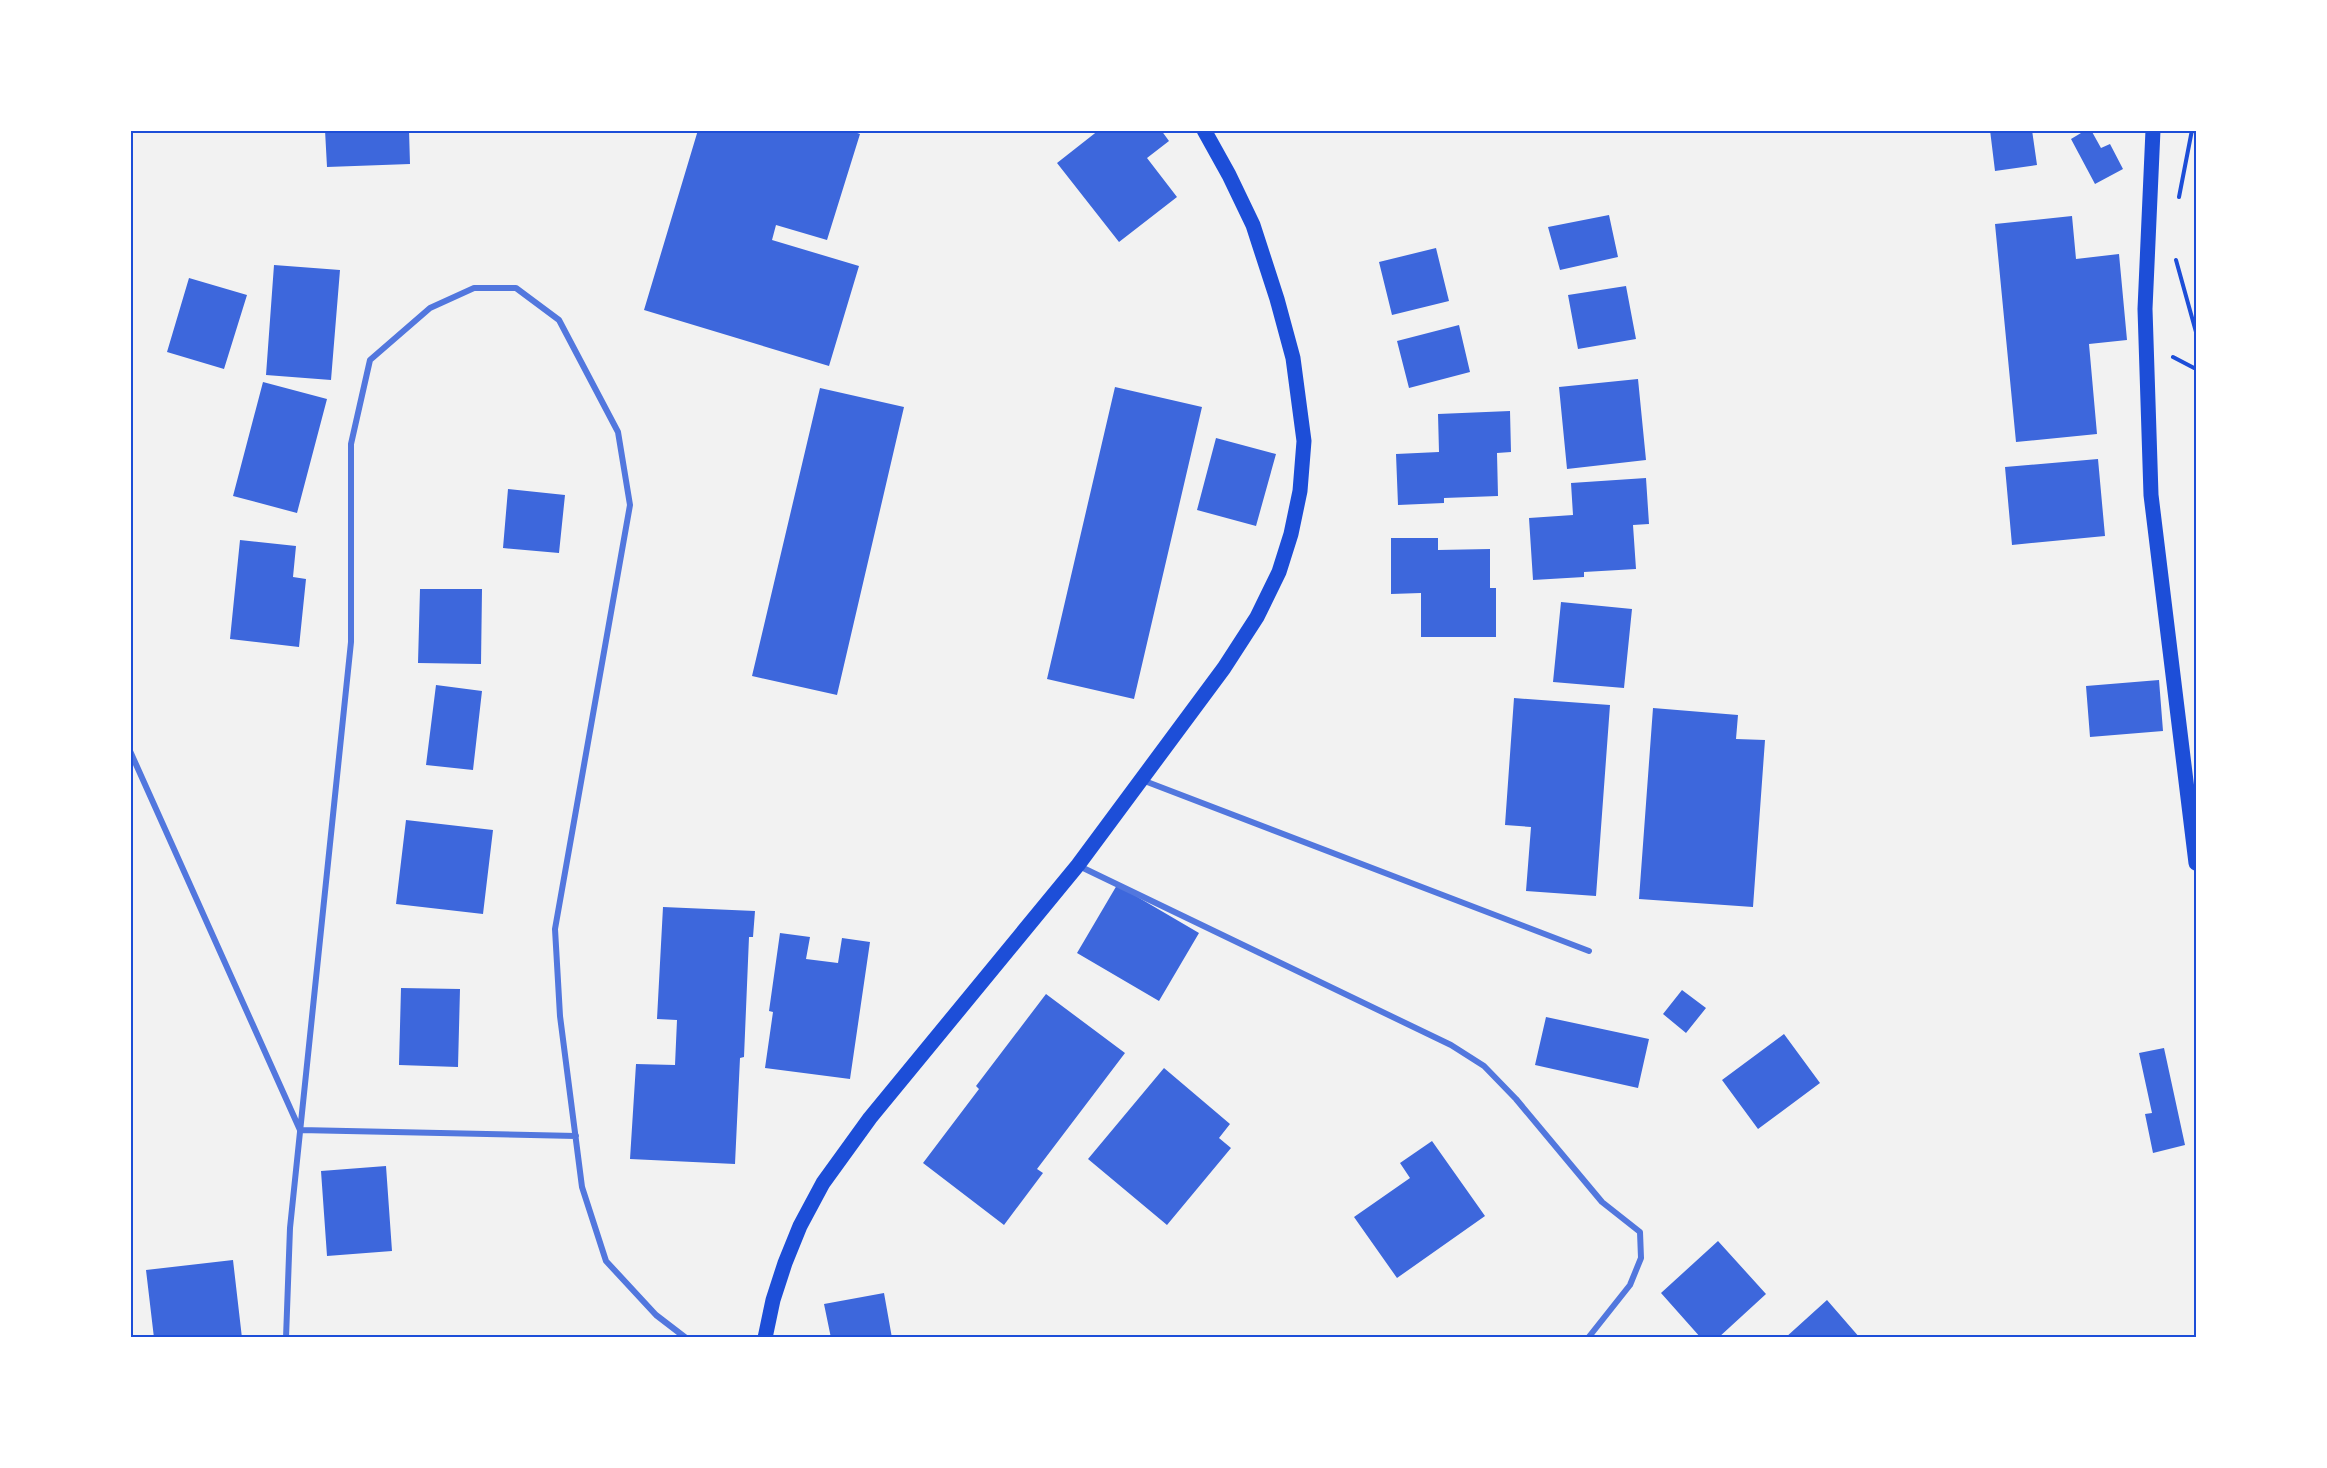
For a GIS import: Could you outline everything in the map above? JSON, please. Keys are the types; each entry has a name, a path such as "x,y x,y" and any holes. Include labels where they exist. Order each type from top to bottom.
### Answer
{"main road":[{"path":"765,1338 773,1300 785,1263 800,1226 823,1183 870,1118 1078,866 1224,668 1257,617 1279,572 1291,534 1300,491 1304,441 1293,358 1277,299 1252,225 1229,175 1204,130"},
{"path":"2152,130 2145,309 2151,495 2196,863"}],"street":[{"path":"286,1338 290,1227 351,642 351,444 370,360 430,308 474,288 516,288 559,320 618,432 630,505 555,928 560,1016 582,1186 606,1261 656,1314 686,1338"},
{"path":"130,751 300,1130"},
{"path":"1141,780 1589,951"},
{"path":"1078,866 1450,1045 1484,1066 1516,1099 1602,1202 1640,1232 1641,1258 1630,1285 1588,1338"},
{"path":"300,1130 576,1136"}],"path":[{"path":"2179,198 2192,130"},
{"path":"2174,255 2196,332"}],"building":[{"path":"325,130 409,130 410,164 327,167"},
{"path":"698,130 849,130 860,134 827,240 776,225 772,240 859,266 829,366 644,310"},
{"path":"1099,130 1161,130 1169,141 1147,158 1177,197 1119,242 1057,163"},
{"path":"1990,130 2032,130 2037,165 1995,171"},
{"path":"2086,130 2091,130 2101,148 2110,144 2123,169 2095,184 2071,139"},
{"path":"1609,215 1618,257 1560,270 1548,227"},
{"path":"2072,216 2076,259 2119,254 2127,340 2089,344 2097,434 2016,442 1995,224"},
{"path":"1436,248 1449,301 1392,315 1379,262"},
{"path":"274,265 340,270 331,380 266,375"},
{"path":"189,278 247,295 224,369 167,352"},
{"path":"1626,286 1636,339 1578,349 1568,295"},
{"path":"1459,325 1470,372 1409,388 1397,341"},
{"path":"1638,379 1646,460 1567,469 1559,387"},
{"path":"263,382 327,399 297,513 233,496"},
{"path":"1115,387 1202,407 1134,699 1047,679"},
{"path":"820,388 904,407 837,695 752,676"},
{"path":"1510,411 1511,452 1497,453 1498,496 1444,498 1444,503 1398,505 1396,454 1439,452 1438,414"},
{"path":"1216,438 1276,454 1256,526 1197,510"},
{"path":"2098,459 2105,536 2012,545 2005,467"},
{"path":"1646,478 1649,524 1633,525 1636,569 1584,572 1584,577 1533,580 1529,518 1573,515 1571,483"},
{"path":"508,489 565,495 559,553 503,548"},
{"path":"1391,538 1438,538 1438,550 1490,549 1490,588 1496,588 1496,637 1421,637 1421,593 1391,594"},
{"path":"240,540 296,546 293,577 306,579 299,647 230,639"},
{"path":"420,589 482,589 481,664 418,663"},
{"path":"1561,602 1632,609 1624,688 1553,682"},
{"path":"2159,680 2163,731 2090,737 2086,686"},
{"path":"436,685 482,691 473,770 426,765"},
{"path":"1514,698 1610,705 1596,896 1526,891 1531,827 1505,825"},
{"path":"1653,708 1738,715 1736,739 1765,740 1753,907 1639,899"},
{"path":"406,820 493,830 483,914 396,904"},
{"path":"1117,885 1199,933 1159,1001 1077,953"},
{"path":"663,907 755,911 753,937 749,937 744,1057 740,1058 735,1164 630,1159 636,1064 675,1065 677,1020 657,1019"},
{"path":"780,933 810,937 806,959 838,963 842,938 870,942 850,1079 765,1068 773,1012 769,1011"},
{"path":"401,988 460,989 458,1067 399,1065"},
{"path":"1682,990 1706,1008 1686,1033 1663,1014"},
{"path":"1046,994 1125,1053 1037,1169 1043,1173 1004,1225 923,1163 979,1089 976,1086"},
{"path":"1546,1017 1649,1039 1638,1088 1535,1065"},
{"path":"1784,1034 1820,1083 1758,1129 1722,1080"},
{"path":"2164,1048 2185,1145 2153,1153 2145,1114 2152,1113 2139,1053"},
{"path":"1164,1068 1230,1124 1219,1138 1231,1148 1167,1225 1088,1159"},
{"path":"1432,1141 1485,1216 1397,1278 1354,1217 1410,1178 1400,1163"},
{"path":"386,1166 392,1251 327,1256 321,1171"},
{"path":"1718,1241 1766,1294 1718,1338 1701,1338 1661,1293"},
{"path":"233,1260 242,1338 154,1338 146,1270"},
{"path":"884,1293 892,1338 831,1338 824,1304"},
{"path":"1827,1300 1860,1338 1785,1338"}]}
